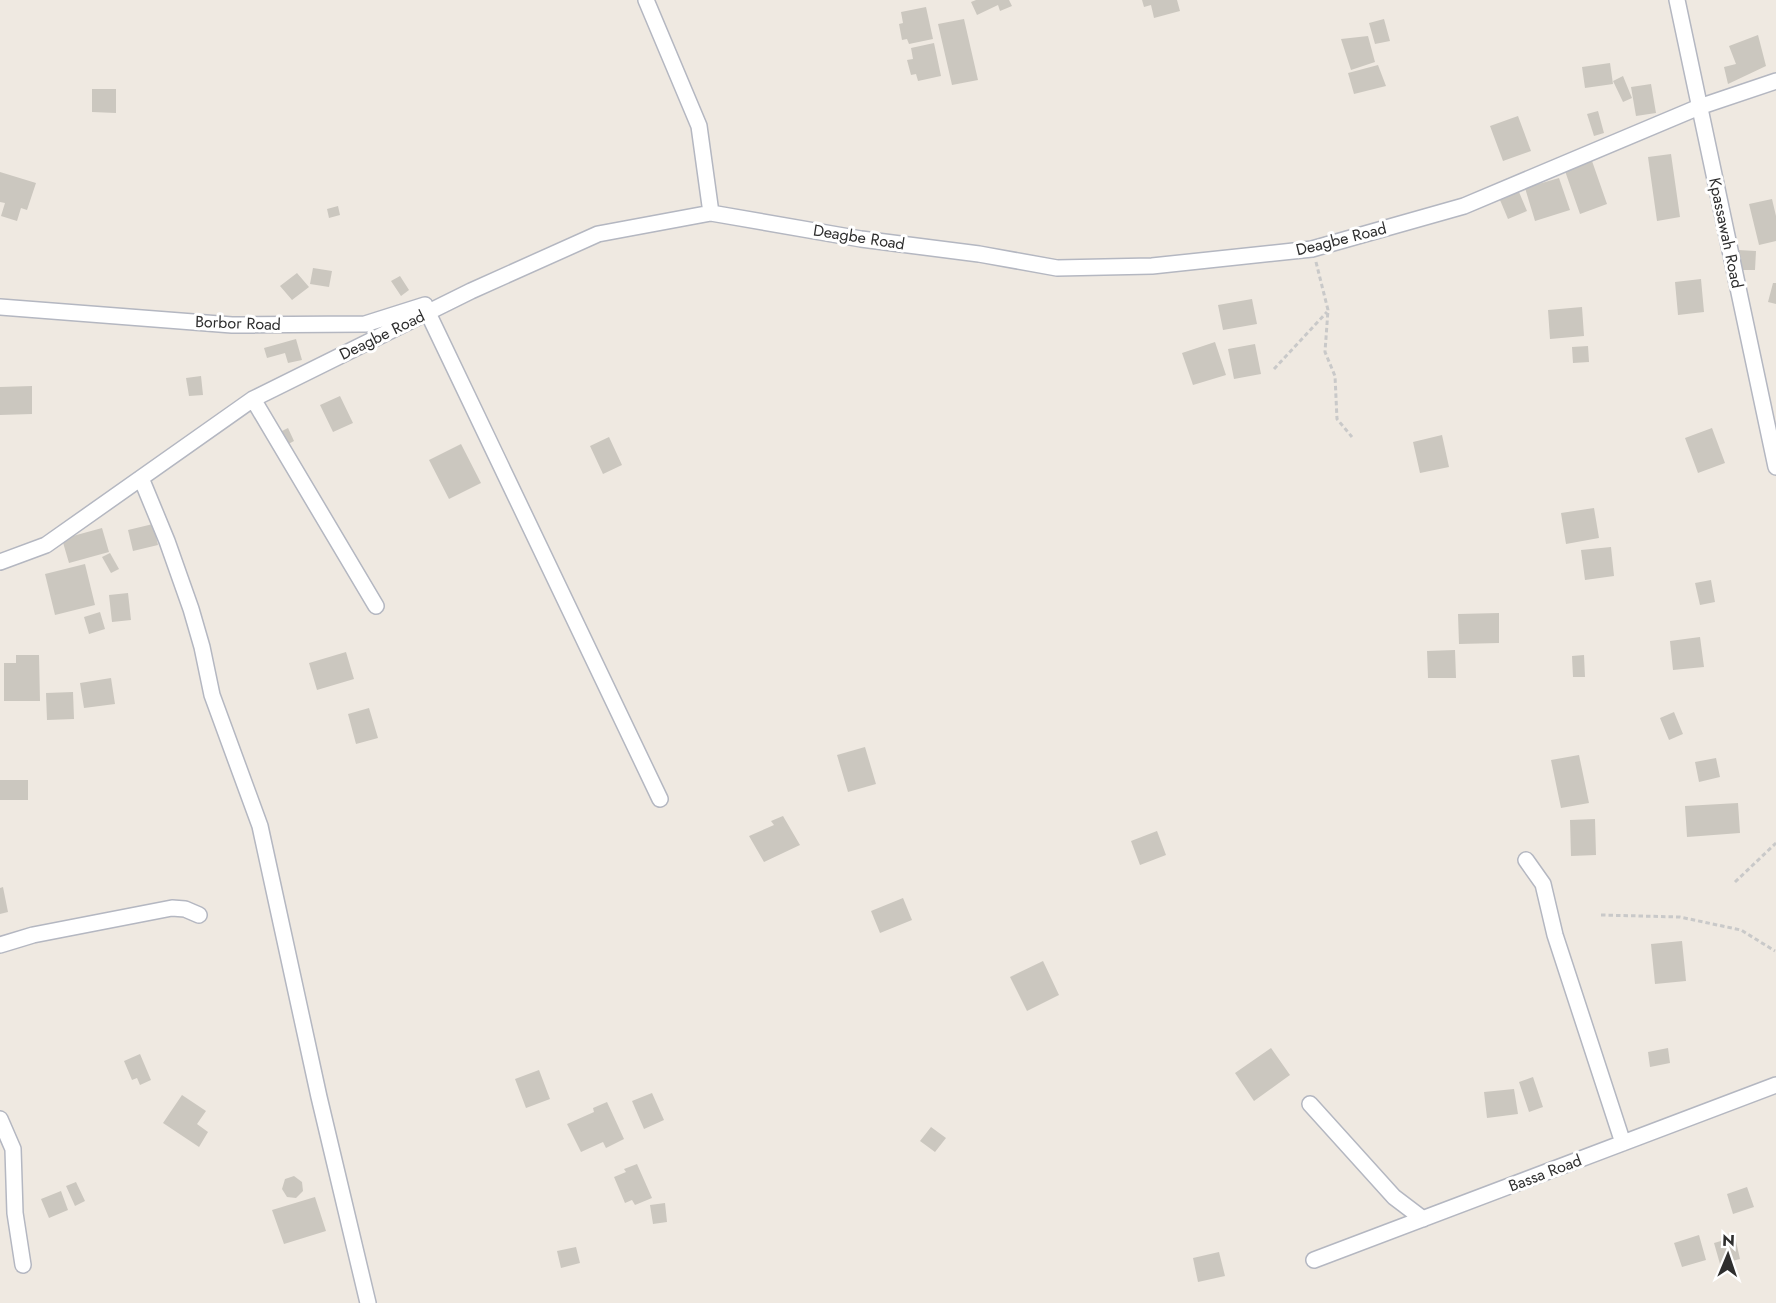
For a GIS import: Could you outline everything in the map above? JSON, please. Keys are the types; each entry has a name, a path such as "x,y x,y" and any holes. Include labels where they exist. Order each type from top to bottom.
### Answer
{"street":[{"path":"646,0 699,126 711,213"},
{"name":"Kpassawah Road","path":"1677,0 1776,467"},
{"name":"Deagbe Road","path":"0,562 46,544 253,399 471,291 597,234 711,213 861,239 979,254 1057,268 1152,266 1312,249 1464,206 1699,107 1776,81"},
{"name":"Borbor Road","path":"0,307 232,325 365,324 471,291"},
{"path":"428,313 660,799"},
{"path":"253,399 376,606"},
{"path":"141,478 167,541 202,647 212,695 260,826 316,1087 368,1303"},
{"path":"1526,860 1543,884 1555,935 1623,1143"},
{"path":"0,945 33,935 172,908 185,909 199,915"},
{"name":"Bassa Road","path":"1314,1260 1776,1085"},
{"path":"1310,1104 1394,1197 1423,1219"},
{"path":"0,1119 13,1149 15,1213 23,1264"}],"path":[{"path":"1312,249 1328,310 1325,352 1335,376 1338,419 1352,437"},
{"path":"1274,369 1328,310"},
{"path":"1735,882 1776,843"},
{"path":"1601,915 1680,917 1741,930 1775,951"}],"building":[{"path":"1009,0 1012,6 1000,11 998,5 977,15 971,2"},
{"path":"1142,0 1177,0 1180,11 1154,18 1151,5 1144,7"},
{"path":"926,7 933,39 909,44 907,39 902,40 899,24 903,23 901,12"},
{"path":"964,19 978,80 952,85 938,24"},
{"path":"1384,19 1390,41 1375,44 1369,23"},
{"path":"1758,35 1766,66 1728,84 1724,67 1736,64 1729,46"},
{"path":"1368,36 1375,62 1351,70 1341,39"},
{"path":"934,43 941,76 918,81 916,74 911,75 907,60 913,59 911,48"},
{"path":"1610,63 1613,84 1585,88 1582,67"},
{"path":"1378,65 1386,86 1354,94 1348,73"},
{"path":"1623,76 1632,98 1623,102 1613,81"},
{"path":"1651,84 1656,113 1636,116 1631,87"},
{"path":"92,89 116,89 116,113 92,112"},
{"path":"1598,111 1604,133 1594,136 1587,114"},
{"path":"1518,116 1531,151 1503,161 1490,126"},
{"path":"1671,154 1680,217 1657,221 1648,157"},
{"path":"1592,161 1607,204 1580,214 1565,171"},
{"path":"0,172 36,183 27,210 21,208 17,221 1,216 5,203 0,202"},
{"path":"1559,178 1570,210 1535,221 1525,188"},
{"path":"1519,192 1527,211 1508,219 1500,200"},
{"path":"1772,199 1776,216 1776,241 1759,245 1749,204"},
{"path":"338,206 340,215 329,218 327,209"},
{"path":"1738,250 1756,251 1755,270 1738,270"},
{"path":"313,268 332,271 329,287 310,284"},
{"path":"297,273 309,287 292,300 280,286"},
{"path":"400,276 409,290 401,296 391,281"},
{"path":"1701,279 1704,312 1678,315 1675,282"},
{"path":"1773,283 1776,283 1776,304 1768,302"},
{"path":"1252,299 1257,324 1223,330 1218,305"},
{"path":"1582,307 1584,336 1550,339 1548,310"},
{"path":"296,339 302,360 288,363 285,353 267,358 264,348"},
{"path":"1215,342 1226,375 1193,385 1182,353"},
{"path":"1255,344 1261,374 1234,379 1228,349"},
{"path":"1588,346 1589,362 1573,363 1572,347"},
{"path":"201,376 203,395 189,396 186,378"},
{"path":"32,386 32,414 0,415 0,387"},
{"path":"340,396 353,423 333,432 320,405"},
{"path":"288,428 294,441 279,449 272,436"},
{"path":"1712,428 1725,463 1698,473 1685,438"},
{"path":"1442,435 1449,467 1420,473 1413,442"},
{"path":"609,437 622,465 603,474 590,446"},
{"path":"461,444 481,483 449,499 429,460"},
{"path":"1594,508 1599,538 1566,544 1561,513"},
{"path":"153,524 158,545 133,551 128,530"},
{"path":"102,528 109,552 69,563 62,539"},
{"path":"1611,547 1614,576 1585,580 1581,550"},
{"path":"110,553 119,569 111,573 102,557"},
{"path":"85,564 95,605 55,615 45,574"},
{"path":"1711,580 1715,602 1700,605 1695,583"},
{"path":"128,593 131,620 112,622 109,595"},
{"path":"100,612 105,629 89,634 84,617"},
{"path":"1499,613 1499,643 1459,644 1458,614"},
{"path":"1700,637 1704,667 1673,670 1670,641"},
{"path":"1455,650 1456,678 1428,678 1427,651"},
{"path":"346,652 354,679 317,690 309,663"},
{"path":"16,655 39,655 40,701 4,701 4,663 16,663"},
{"path":"1584,655 1585,677 1573,677 1572,656"},
{"path":"111,678 115,704 84,708 80,683"},
{"path":"73,692 74,719 47,720 46,693"},
{"path":"369,708 378,738 356,744 348,714"},
{"path":"1674,712 1683,734 1669,740 1660,718"},
{"path":"865,747 876,784 848,792 837,755"},
{"path":"1579,755 1589,803 1561,808 1551,760"},
{"path":"1716,758 1720,777 1699,782 1695,762"},
{"path":"0,780 28,780 28,800 0,800"},
{"path":"1738,803 1740,833 1687,837 1685,806"},
{"path":"783,816 800,845 764,862 749,836 774,825 771,821"},
{"path":"1595,819 1596,855 1571,856 1570,820"},
{"path":"1157,831 1166,855 1140,865 1131,841"},
{"path":"3,887 8,912 0,914 0,888"},
{"path":"903,898 912,920 880,933 871,911"},
{"path":"1682,941 1686,981 1655,984 1651,944"},
{"path":"1043,961 1059,995 1027,1011 1010,977"},
{"path":"1271,1048 1290,1075 1254,1101 1235,1073"},
{"path":"1668,1048 1670,1063 1650,1067 1648,1052"},
{"path":"140,1054 151,1080 140,1085 137,1078 132,1080 124,1061"},
{"path":"539,1070 550,1099 526,1108 515,1079"},
{"path":"1533,1077 1543,1107 1529,1112 1519,1082"},
{"path":"1514,1089 1518,1114 1487,1118 1484,1092"},
{"path":"652,1093 664,1120 644,1129 632,1101"},
{"path":"182,1095 206,1111 197,1124 208,1132 199,1147 163,1123"},
{"path":"607,1102 624,1139 606,1148 603,1142 581,1152 567,1124 594,1112 593,1108"},
{"path":"931,1127 946,1138 935,1152 920,1141"},
{"path":"637,1164 652,1198 635,1205 632,1200 625,1203 614,1177 626,1172 624,1169"},
{"path":"294,1176 302,1182 303,1191 296,1198 287,1197 282,1189 285,1179"},
{"path":"76,1182 85,1201 75,1206 66,1186"},
{"path":"1747,1187 1754,1207 1733,1214 1727,1194"},
{"path":"61,1191 68,1210 49,1218 41,1199"},
{"path":"315,1197 326,1231 284,1244 272,1210"},
{"path":"665,1203 667,1222 653,1224 650,1205"},
{"path":"1699,1235 1706,1260 1682,1267 1674,1243"},
{"path":"1735,1237 1740,1259 1720,1264 1714,1243"},
{"path":"576,1247 580,1263 561,1268 557,1251"},
{"path":"1219,1252 1225,1276 1198,1282 1193,1258"}]}
